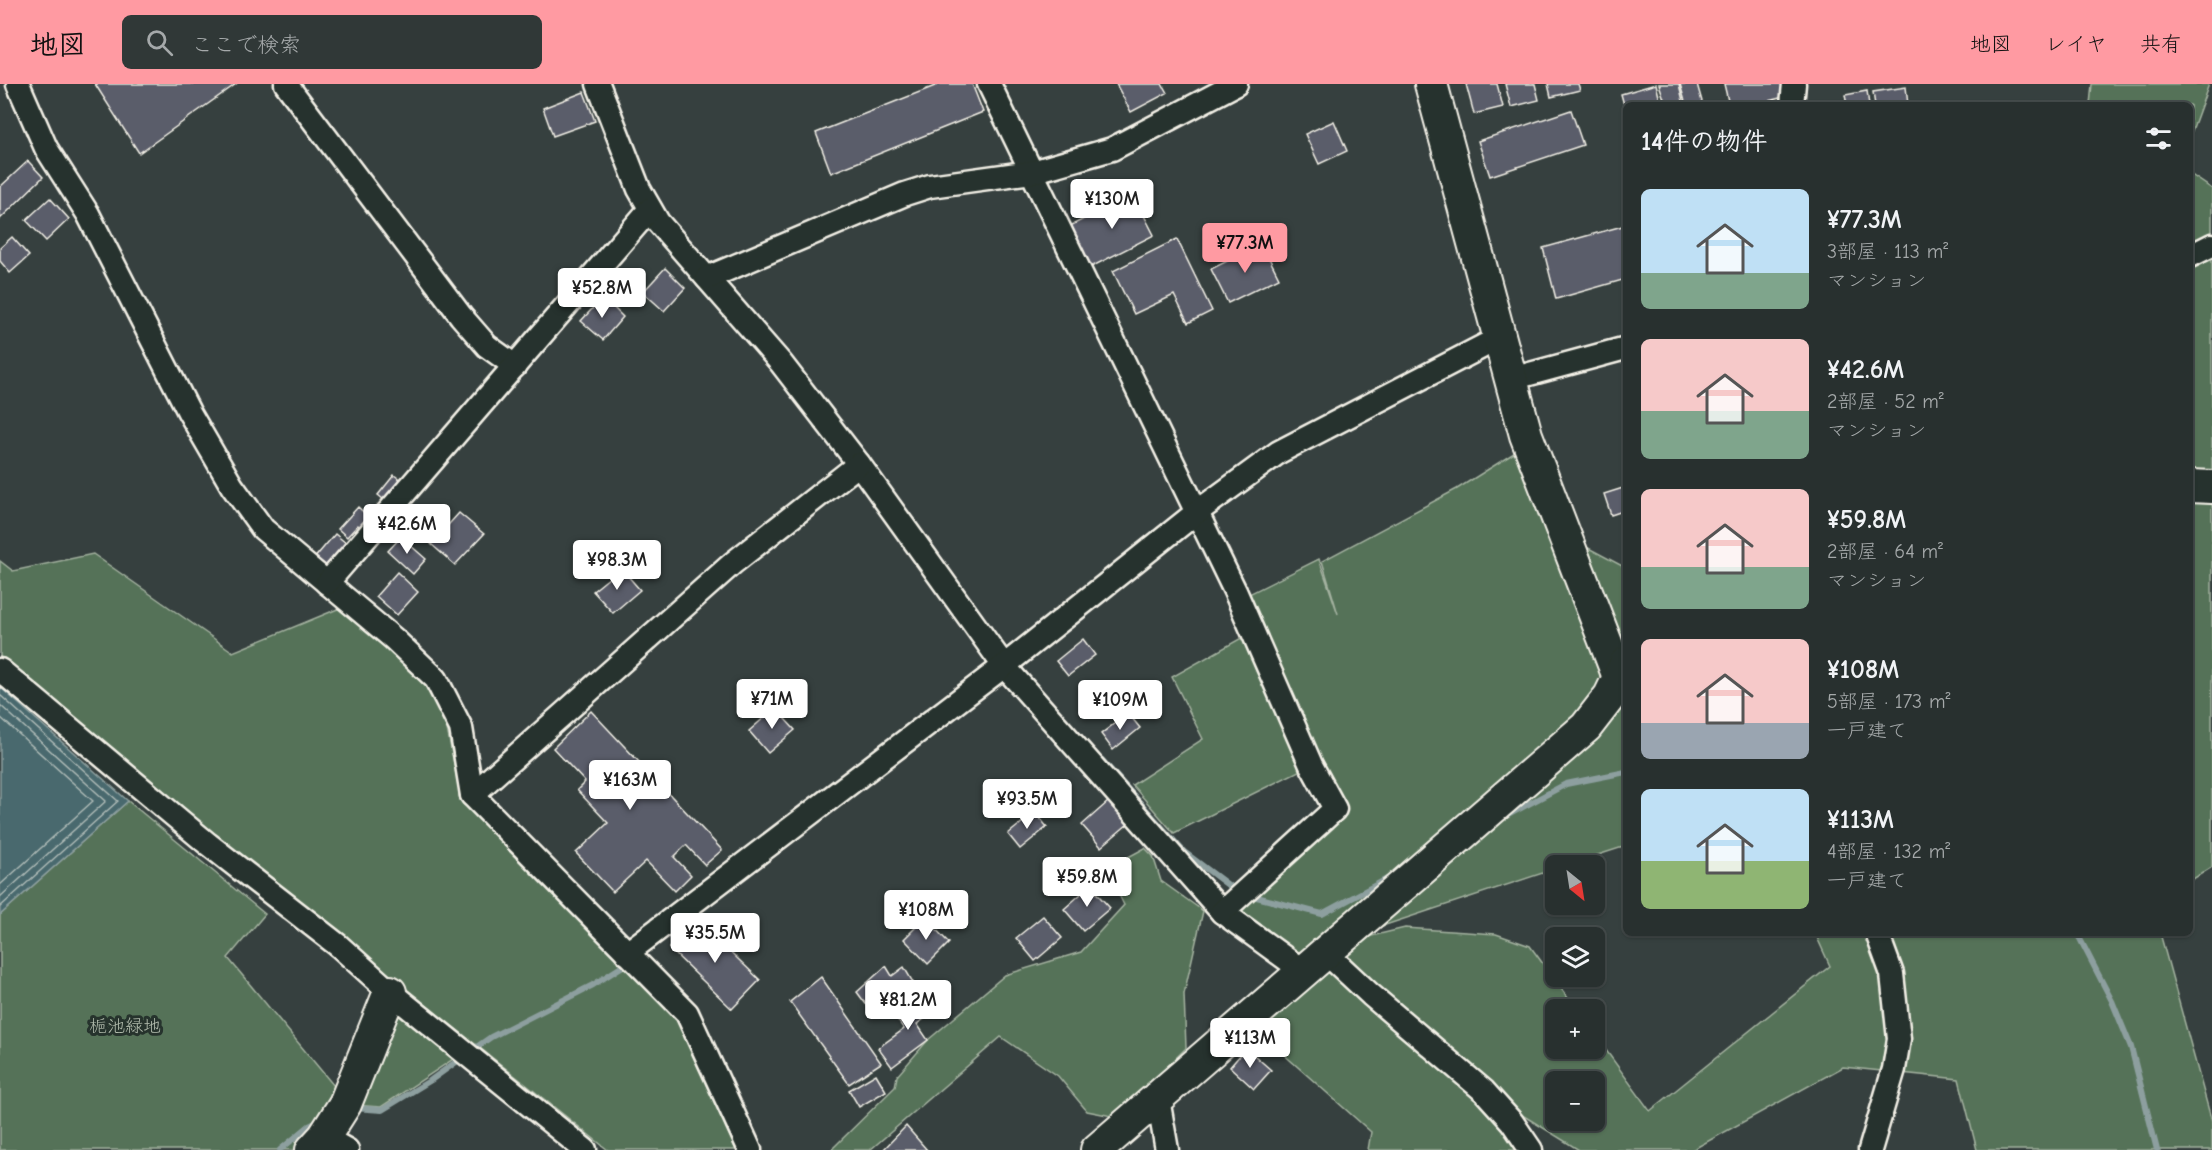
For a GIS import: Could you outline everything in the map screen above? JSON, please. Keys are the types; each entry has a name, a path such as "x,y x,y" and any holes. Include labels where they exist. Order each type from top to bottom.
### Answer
{"street":[{"path":"18,84 46,148 88,214 189,412 232,486 263,529 394,639 436,678 461,728 472,795 687,1013 750,1150"},
{"path":"286,84 460,316 487,346 515,366"},
{"path":"598,84 639,189 658,222 781,363 859,464 1004,666 1222,912 1371,995 1484,1091 1512,1122 1531,1150"},
{"path":"989,84 1235,591 1311,765 1335,809 1222,912"},
{"path":"707,278 913,191 930,186 1032,172 1112,149 1236,84"},
{"path":"1097,1150 1586,728 1602,709 1623,670 1530,443 1499,338 1431,84"},
{"path":"1792,102 1794,84"},
{"path":"327,583 651,209"},
{"path":"2193,254 2212,245"},
{"path":"627,953 1004,666 1197,512 1279,452 1499,338"},
{"path":"1511,379 1623,349"},
{"path":"472,795 733,563 859,464"},
{"path":"2193,486 2212,487"},
{"path":"0,670 208,844 339,946 390,992 585,1150"},
{"path":"1870,1150 1894,1069 1899,1040 1892,974 1878,936"},
{"path":"335,1147 345,1104 390,992"},
{"path":"1158,1099 1167,1150"}],"green space":[{"path":"2092,84 2209,84 2193,128 2193,102 2090,102"},
{"path":"2193,176 2212,189 2212,867 2193,879"},
{"path":"1530,443 1562,534 1623,566 1623,847 1598,855 1545,855 1545,872 1331,943 1301,964 1232,907 1340,809 1239,599 1319,559 1338,614 1322,561 1457,489"},
{"path":"93,554 233,652 345,606 428,686 447,729 459,789 675,1016 736,1150 608,1150 382,970 209,837 0,661 0,561 13,571"},
{"path":"1245,636 1311,765 1174,833 1132,785 1203,739 1172,677"},
{"name":"梔池緑地","path":"128,801 265,914 228,958 339,1092 299,1150 0,1150 0,915"},
{"path":"1145,848 1153,856 1161,881 1203,911 1184,994 1186,1048 1117,1117 1087,1111 1058,1076 1001,1037 870,1150 831,1150 895,1087 897,1076 928,1040 1005,975 1081,952 1124,905 1106,869"},
{"path":"1405,928 1496,934 1530,946 1545,967 1545,987 1560,987 1569,999 1545,999 1545,1059 1605,1059 1605,1049 1650,1111 1830,966 1816,936 2161,936 2212,1122 2212,1150 1977,1150 1959,1079 1843,1067 1692,1150 1579,1150 1548,1131 1605,1131 1605,1071 1545,1071 1545,1129 1485,1092 1524,1150 1368,1150 1371,1132 1253,1027 1338,944"},
{"path":"399,1002 461,1054 381,1107 352,1105"}],"water":[{"path":"0,687 128,801 0,915"}],"building":[{"path":"95,84 236,84 139,153"},
{"path":"940,84 972,84 983,112 831,173 816,133"},
{"path":"1116,84 1162,84 1167,93 1131,112"},
{"path":"1466,84 1497,84 1503,107 1474,114"},
{"path":"1505,84 1535,84 1539,100 1511,107"},
{"path":"1548,84 1578,84 1580,90 1551,97"},
{"path":"1656,84 1660,102 1623,102 1621,94"},
{"path":"1659,84 1679,84 1683,102 1665,102"},
{"path":"1680,84 1697,84 1702,102 1685,102"},
{"path":"1724,84 1784,84 1784,97 1764,102 1728,102"},
{"path":"1906,87 1908,102 1875,102 1873,92"},
{"path":"1867,91 1869,102 1846,102 1845,95"},
{"path":"584,92 595,121 553,136 543,108"},
{"path":"1571,110 1583,145 1490,176 1478,141"},
{"path":"1334,121 1347,151 1319,164 1305,134"},
{"path":"28,161 43,177 0,219 0,187"},
{"path":"1133,194 1154,235 1091,267 1070,226"},
{"path":"50,198 69,219 46,241 26,220"},
{"path":"1623,226 1623,280 1556,299 1543,248"},
{"path":"12,237 29,256 10,273 0,261 0,248"},
{"path":"1177,239 1212,311 1188,323 1174,295 1134,314 1113,271"},
{"path":"1262,244 1279,278 1228,303 1211,269"},
{"path":"665,268 685,288 664,311 643,292"},
{"path":"603,297 623,317 603,340 581,321"},
{"path":"394,475 405,483 389,504 378,495"},
{"path":"1623,488 1623,511 1611,515 1604,494"},
{"path":"358,507 372,520 363,530 358,525 347,537 338,529"},
{"path":"459,513 484,534 455,565 431,544"},
{"path":"335,534 346,543 324,569 313,560"},
{"path":"401,537 426,559 413,574 388,551"},
{"path":"621,568 640,590 613,613 593,591"},
{"path":"397,572 418,592 397,615 376,596"},
{"path":"1083,639 1095,655 1068,676 1056,661"},
{"path":"775,708 795,730 768,753 749,731"},
{"path":"591,711 722,850 705,865 686,845 674,857 691,875 675,891 646,861 613,892 576,853 608,823 577,790 585,782 553,748"},
{"path":"1128,713 1140,728 1113,750 1101,734"},
{"path":"1109,801 1128,824 1101,847 1082,825"},
{"path":"1035,812 1047,827 1020,849 1008,834"},
{"path":"1090,886 1110,908 1083,931 1064,909"},
{"path":"1043,916 1062,938 1035,961 1016,938"},
{"path":"925,918 949,943 928,964 904,939"},
{"path":"697,920 760,980 732,1009 669,948"},
{"path":"886,966 892,976 904,967 914,984 874,1015 857,992"},
{"path":"821,977 881,1063 849,1084 790,1002"},
{"path":"922,994 935,1011 917,1024 928,1040 892,1067 878,1048 904,1029 894,1015"},
{"path":"1246,1048 1271,1070 1254,1089 1230,1067"},
{"path":"876,1074 886,1091 859,1107 849,1090"},
{"path":"906,1126 927,1150 883,1150"}],"waterway":[{"path":"1102,760 1184,852 1236,891"},
{"path":"1504,817 1566,784 1623,773"},
{"path":"1249,895 1322,914 1389,878"},
{"path":"2079,936 2112,1001 2131,1047 2157,1150"},
{"path":"471,1051 491,1037 593,985 629,962"},
{"path":"354,1108 382,1110 463,1057"},
{"path":"280,1150 309,1126 320,1121"}]}
